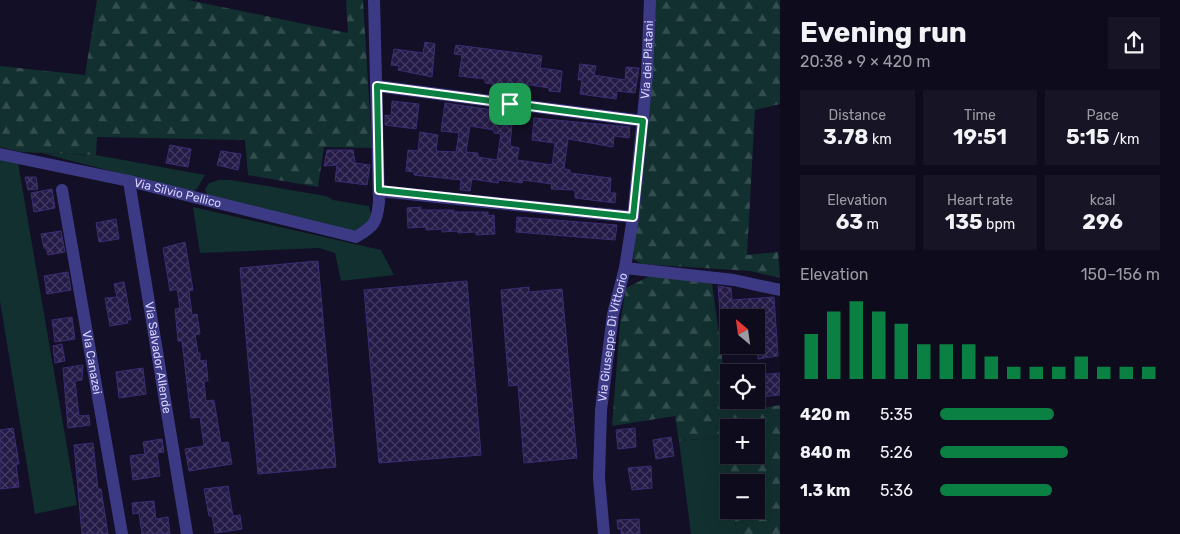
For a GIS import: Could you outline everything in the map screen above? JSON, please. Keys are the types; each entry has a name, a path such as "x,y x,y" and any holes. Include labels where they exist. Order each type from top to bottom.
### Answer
{"street":[{"path":"374,0 379,190 633,217"},
{"name":"Via dei Platani","path":"625,268 633,217 643,121 650,0"},
{"path":"377,86 643,121"},
{"name":"Via Silvio Pellico","path":"0,154 129,181 356,237 370,229 377,218 379,190"},
{"name":"Via Salvador Allende","path":"129,181 187,534"},
{"name":"Via Canazei","path":"62,190 122,534"},
{"name":"Via Giuseppe Di Vittorio","path":"604,534 599,478 601,410 613,314 625,268 734,280 780,290"}],"green space":[{"path":"97,0 188,0 348,33 346,0 363,0 372,148 324,147 318,187 248,175 245,140 97,137 96,155 21,152 0,147 0,66 85,75"},
{"path":"654,0 780,0 780,104 755,110 747,255 778,252 780,278 750,271 642,264 633,259 651,71"},
{"path":"41,153 96,155 205,175 197,189 192,192"},
{"path":"0,160 18,163 77,505 35,514 0,301"},
{"path":"219,180 231,180 326,196 333,200 369,206 372,219 354,231 207,195 205,189 209,183"},
{"path":"193,207 381,250 394,275 341,281 335,253 319,248 200,253"},
{"path":"652,275 712,283 720,354 723,364 720,364 720,409 765,409 780,405 780,534 737,534 734,519 765,519 765,474 728,474 727,464 765,464 765,419 720,419 720,437 679,441 675,416 612,426 620,324 626,288"},
{"path":"720,437 720,464 727,464 728,474 720,474 720,519 734,519 737,534 691,534 679,441"}],"building":[{"path":"425,42 435,44 432,77 398,70 399,66 391,65 394,49 423,53"},
{"path":"456,45 542,56 540,68 562,71 560,92 549,91 549,88 524,84 524,87 485,83 485,79 459,76 462,55 454,54"},
{"path":"580,64 596,66 594,75 625,80 626,67 639,68 635,93 617,91 616,99 580,94 582,80 578,80"},
{"path":"392,101 419,104 416,129 385,125 385,115 391,116"},
{"path":"445,103 513,113 510,146 519,148 517,160 552,165 555,143 532,140 534,118 630,127 629,138 614,136 613,147 568,139 564,169 570,170 570,173 611,178 610,193 616,193 615,203 575,198 575,190 551,189 552,184 523,180 522,183 499,180 498,183 472,179 470,191 460,190 461,180 414,175 414,172 406,171 408,150 418,151 420,132 438,135 436,151 456,152 459,133 441,131","holes":["470,126 494,130 494,133 501,134 497,160 478,157 478,153 466,152"]},
{"path":"170,145 191,149 188,167 166,163"},
{"path":"327,150 353,150 355,163 370,165 367,185 335,181 337,165 324,166"},
{"path":"221,151 241,154 238,170 217,165"},
{"path":"25,177 36,177 38,189 28,190"},
{"path":"52,189 55,208 34,212 31,193"},
{"path":"421,207 421,210 488,212 488,216 494,215 495,234 476,235 476,232 442,232 442,229 426,230 426,227 408,228 407,208"},
{"path":"517,217 617,225 615,240 516,232"},
{"path":"116,219 119,239 99,242 96,223"},
{"path":"61,231 65,252 48,255 46,248 44,248 41,234"},
{"path":"185,242 193,290 189,291 192,315 197,314 200,334 195,335 198,353 200,353 200,361 206,360 208,381 204,381 206,401 214,400 221,443 228,442 232,464 189,471 185,449 204,446 200,417 191,418 182,341 178,341 175,309 180,308 177,289 170,291 163,248"},
{"path":"318,261 336,467 258,474 240,268"},
{"path":"68,272 71,290 47,294 44,276"},
{"path":"467,281 481,455 379,463 364,290"},
{"path":"124,282 131,320 127,320 128,323 110,326 105,298 117,297 114,284"},
{"path":"718,286 731,288 732,300 774,297 778,356 758,359 758,354 765,354 765,309 720,309 720,312"},
{"path":"529,287 529,292 562,289 577,458 524,463 518,385 509,386 501,290"},
{"path":"72,317 75,339 55,342 52,320"},
{"path":"62,344 65,361 55,363 53,346"},
{"path":"83,365 82,380 75,381 79,416 89,415 90,425 68,428 63,368"},
{"path":"143,368 146,394 119,398 116,372"},
{"path":"780,373 780,395 765,396 765,374"},
{"path":"13,428 19,464 16,464 19,487 0,489 0,430"},
{"path":"635,428 636,447 618,449 616,430"},
{"path":"671,437 674,456 656,459 653,440"},
{"path":"162,439 164,452 157,453 160,476 133,480 130,456 145,454 143,442"},
{"path":"93,443 98,489 101,489 108,534 82,534 74,445"},
{"path":"651,466 652,488 632,490 628,468"},
{"path":"228,486 233,516 240,515 242,529 215,533 212,516 209,516 204,489"},
{"path":"154,501 156,519 168,517 170,534 142,534 139,513 133,514 132,503"},
{"path":"639,519 640,534 621,534 621,529 618,529 617,520"}],"route":[{"path":"377,86 510,104 643,121 633,217 379,190 377,86"}]}
